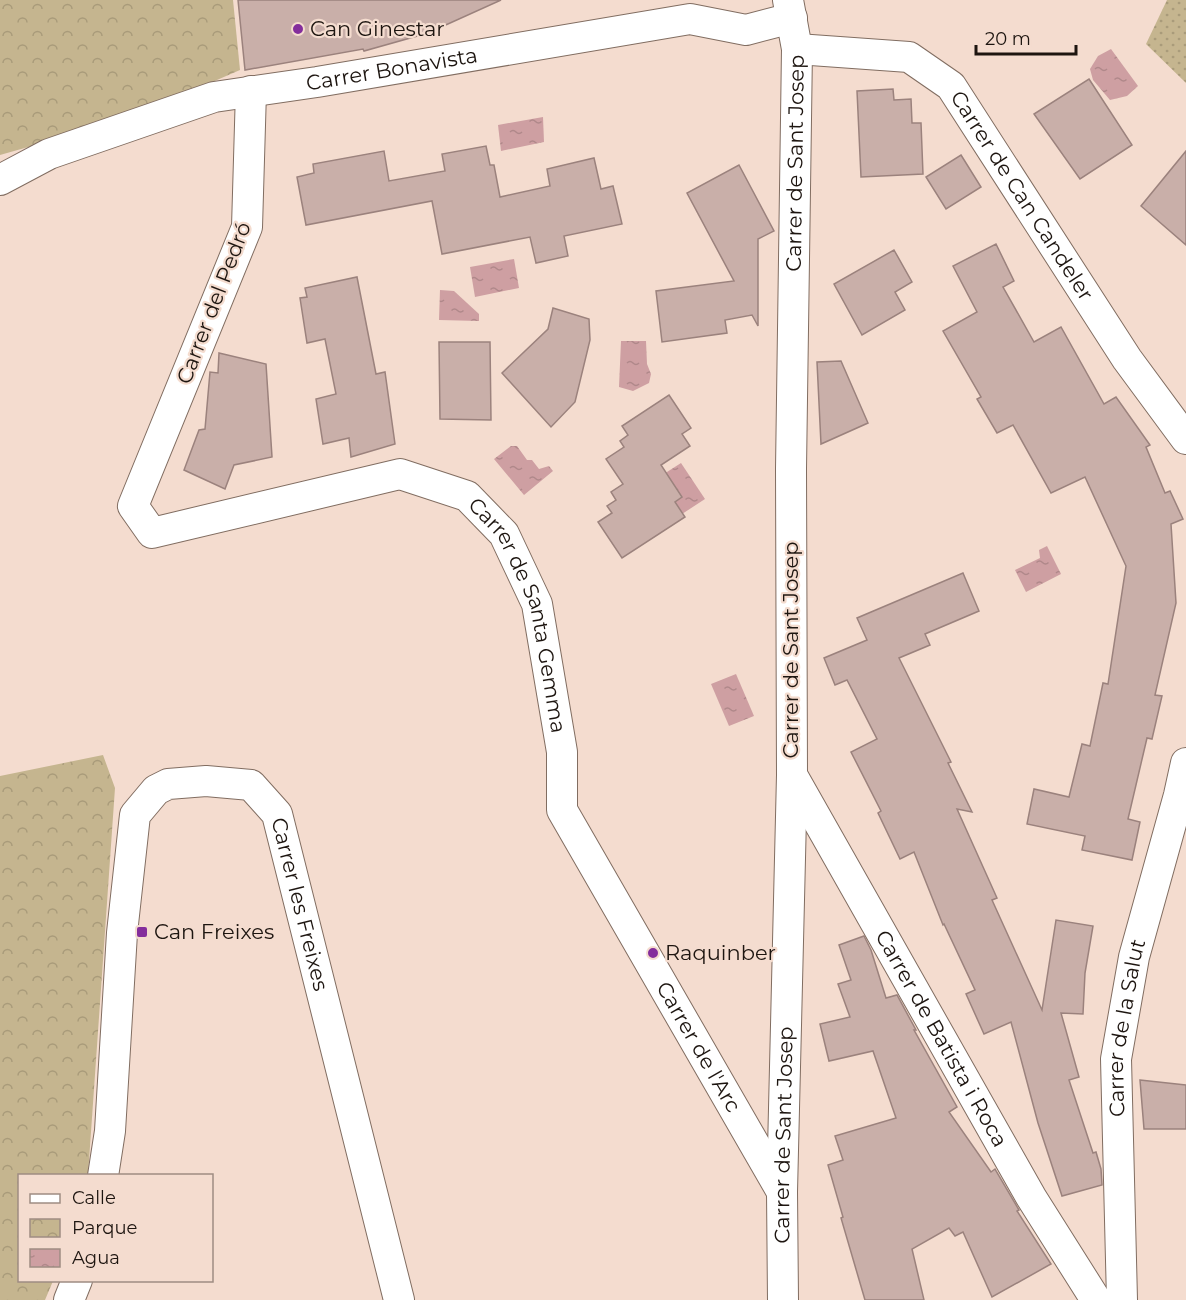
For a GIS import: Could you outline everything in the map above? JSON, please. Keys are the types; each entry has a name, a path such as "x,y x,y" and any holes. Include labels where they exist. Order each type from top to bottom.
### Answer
{"street":[{"name":"Carrer de Sant Josep","path":"783,1300 782,1192 792,775 791,469 797,49 790,9"},
{"name":"Carrer Bonavista","path":"1,179 49,154 214,97 317,82 690,19 746,30 790,9"},
{"name":"Carrer de Can Candeler","path":"797,49 909,57 951,86 1127,359 1186,439"},
{"name":"Carrer del Pedró","path":"133,506 247,226 251,91"},
{"name":"Carrer de Santa Gemma","path":"133,506 152,533 400,474 466,496 504,534 537,604 562,752 562,810"},
{"name":"Carrer de la Salut","path":"1122,1300 1116,1059 1134,957 1186,763"},
{"name":"Carrer de Batista i Roca","path":"792,775 1031,1197 1096,1300"},
{"name":"Carrer les Freixes","path":"103,1174 110,1131 122,933 135,815 156,790 168,784 206,780 250,784 277,814 399,1300"},
{"name":"Carrer de l'Arc","path":"562,810 782,1192"},
{"path":"69,1300 77,1282"}],"green space":[{"path":"0,0 233,0 240,70 127,119 0,155"},
{"path":"1167,0 1186,0 1186,83 1146,44"},
{"path":"103,755 115,788 88,1174 18,1174 18,1282 53,1282 45,1300 0,1300 0,776"}],"water":[{"path":"1111,49 1138,86 1127,96 1110,100 1093,80 1090,69 1098,56"},
{"path":"543,117 544,142 501,151 498,125"},
{"path":"514,259 519,288 475,297 470,267"},
{"path":"440,290 454,291 479,314 479,321 439,320"},
{"path":"621,341 646,341 647,364 651,374 649,383 633,391 619,387"},
{"path":"511,446 517,446 527,460 532,460 539,469 549,466 553,471 524,495 494,459"},
{"path":"681,463 705,499 679,516 656,479"},
{"path":"1047,546 1061,574 1026,592 1015,570 1040,558 1039,550"},
{"path":"736,674 754,716 729,726 711,684"}],"building":[{"name":"Can Ginestar","path":"238,0 501,0 428,33 364,51 363,49 245,70"},
{"path":"1089,79 1132,145 1080,179 1034,114"},
{"path":"893,89 894,100 911,99 912,123 921,123 923,174 861,177 857,91"},
{"path":"486,146 490,165 494,165 500,197 550,186 547,169 594,158 601,189 613,186 622,224 564,236 568,256 536,263 530,237 442,254 432,201 306,225 297,177 314,173 313,164 384,151 389,181 445,171 442,154"},
{"path":"1186,151 1186,245 1141,206"},
{"path":"961,155 981,187 946,209 926,177"},
{"path":"739,165 774,231 758,239 758,326 752,315 725,320 727,333 662,342 656,291 734,281 687,193"},
{"path":"996,244 1014,281 1003,287 1034,342 1061,327 1104,404 1116,397 1150,445 1146,447 1165,493 1170,491 1183,519 1171,524 1176,603 1155,695 1162,696 1152,739 1147,738 1128,819 1140,822 1132,860 1082,850 1085,836 1027,824 1034,789 1069,797 1082,744 1090,746 1103,683 1108,684 1126,566 1085,477 1051,493 1013,425 997,433 977,399 981,397 943,331 977,312 953,266"},
{"path":"894,250 912,282 895,292 905,310 862,335 834,284"},
{"path":"357,277 376,374 385,372 395,444 351,457 349,438 323,444 316,399 336,394 325,339 307,343 300,298 307,297 305,288"},
{"path":"553,308 589,319 590,340 575,402 551,427 502,373 548,329"},
{"path":"439,342 490,342 491,420 440,419"},
{"path":"219,353 266,364 272,457 234,465 225,489 184,470 199,430 205,429 210,372 218,373"},
{"path":"841,361 868,423 821,444 817,362"},
{"path":"669,395 691,428 682,434 690,446 661,465 682,497 675,502 685,517 622,558 598,522 612,513 607,506 616,500 611,492 623,484 606,459 624,447 620,441 628,435 622,426"},
{"path":"963,573 979,611 925,634 930,645 899,658 951,762 948,763 972,812 957,809 997,898 992,900 1042,1010 1056,920 1093,926 1085,973 1083,1014 1061,1013 1079,1077 1069,1080 1093,1153 1096,1152 1101,1169 1102,1185 1062,1196 1038,1123 1011,1022 984,1034 966,994 975,990 943,925 914,852 900,859 878,813 881,811 851,752 877,739 847,680 835,685 824,658 867,640 857,618"},
{"path":"864,936 871,950 886,998 897,995 957,1107 949,1112 991,1172 995,1169 1019,1210 1017,1211 1051,1264 992,1297 963,1232 955,1236 949,1228 912,1249 924,1300 865,1300 828,1165 843,1160 835,1136 896,1118 873,1051 829,1061 820,1024 850,1017 838,984 851,980 839,945"},
{"path":"1140,1080 1186,1085 1186,1129 1144,1129"}],"place":[{"name":"Can Ginestar","path":"298,29"},
{"name":"Can Freixes","path":"142,932"},
{"name":"Raquinber","path":"653,953"}]}
